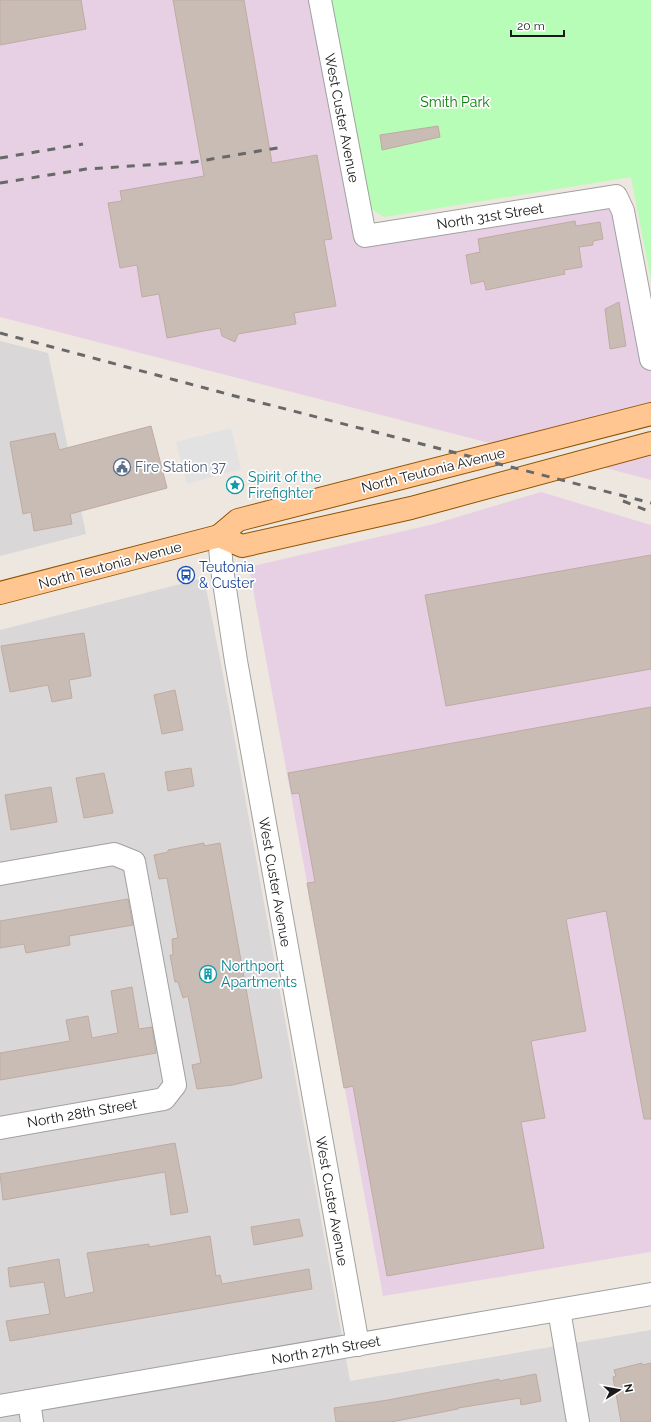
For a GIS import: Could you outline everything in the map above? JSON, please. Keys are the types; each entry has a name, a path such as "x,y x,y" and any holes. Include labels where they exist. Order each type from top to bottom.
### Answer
{"main road":[{"name":"North Teutonia Avenue","path":"0,593 219,536 238,520 651,414"},
{"path":"219,536 242,546 411,508 651,443"}],"street":[{"name":"West Custer Avenue","path":"320,0 364,236"},
{"name":"North 31st Street","path":"364,236 616,196 623,211 651,359"},
{"name":"West Custer Avenue","path":"219,536 222,569 236,661 358,1345"},
{"name":"North 28th Street","path":"0,874 114,854 134,862 175,1085 164,1099 0,1128"},
{"name":"North 27th Street","path":"0,1406 30,1412 358,1345 651,1294"},
{"path":"559,1310 578,1422"}],"shaded area":[{"path":"0,0 320,0 365,236 616,196 651,359 651,414 513,449 0,317"},
{"path":"0,341 48,353 86,534 0,556"},
{"path":"231,428 241,469 187,484 176,442"},
{"path":"651,443 651,480 583,462"},
{"path":"541,492 651,525 651,1252 383,1296 249,567 434,524"},
{"path":"204,578 222,669 350,1381 651,1330 651,1422 0,1422 0,630"}],"green space":[{"name":"Smith Park","path":"332,0 651,0 651,280 631,177 384,217 370,208"}],"building":[{"path":"0,0 81,0 86,29 0,45"},
{"path":"173,0 244,0 272,163 317,155 332,239 324,240 336,306 294,313 296,324 238,334 235,342 222,336 220,328 167,338 159,294 142,297 137,265 120,268 108,203 122,201 120,191 204,176"},
{"path":"438,126 440,137 382,150 380,135"},
{"path":"575,221 576,226 600,222 603,239 593,241 593,245 579,247 582,267 564,270 565,274 486,290 484,281 471,284 466,255 480,252 478,239"},
{"path":"619,302 626,346 610,349 605,309"},
{"path":"151,426 167,488 70,514 72,524 34,531 31,512 23,514 10,442 55,433 59,450"},
{"path":"651,555 651,669 446,706 425,595"},
{"path":"84,633 91,676 69,680 72,698 52,702 48,685 10,692 1,646"},
{"path":"175,690 183,730 162,734 154,695"},
{"path":"651,707 651,1119 644,1119 606,911 566,919 586,1031 531,1041 545,1118 521,1122 544,1248 387,1276 353,1086 344,1088 307,883 315,882 299,793 292,794 288,773"},
{"path":"191,768 194,786 168,791 165,772"},
{"path":"104,773 113,813 84,818 76,778"},
{"path":"51,787 57,822 11,830 5,795"},
{"name":"Northport Apartments","path":"204,843 204,846 220,843 262,1078 233,1085 197,1089 192,1065 201,1063 188,996 183,998 178,982 175,982 170,955 173,955 172,939 178,938 167,878 159,879 154,855 168,852 168,850"},
{"path":"128,899 133,925 69,936 70,945 26,953 24,944 0,948 0,921"},
{"path":"132,987 139,1029 152,1027 156,1053 0,1080 0,1053 70,1041 66,1020 88,1016 92,1038 118,1033 111,991"},
{"path":"175,1143 188,1212 171,1215 165,1172 3,1200 0,1174"},
{"path":"299,1219 303,1236 254,1245 251,1227"},
{"path":"210,1236 216,1276 220,1275 222,1284 309,1269 312,1289 10,1341 6,1321 50,1314 44,1282 10,1287 8,1268 59,1259 65,1298 94,1292 87,1253 149,1244 149,1247"},
{"path":"642,1363 642,1365 651,1363 651,1422 621,1422 613,1377 616,1376 614,1370"},
{"path":"536,1374 541,1401 521,1405 520,1398 458,1408 391,1422 336,1422 334,1408 388,1400 499,1379 499,1381"}],"railway":[{"path":"0,158 83,144"},
{"path":"0,183 86,169 194,162 283,147"},
{"path":"0,333 231,395 651,503"},
{"path":"623,501 651,512"}],"place":[{"name":"Fire Station 37","path":"122,467"},
{"name":"Spirit of the Firefighter","path":"235,485"},
{"name":"Teutonia & Custer","path":"186,575"},
{"name":"Northport Apartments","path":"208,974"}]}
